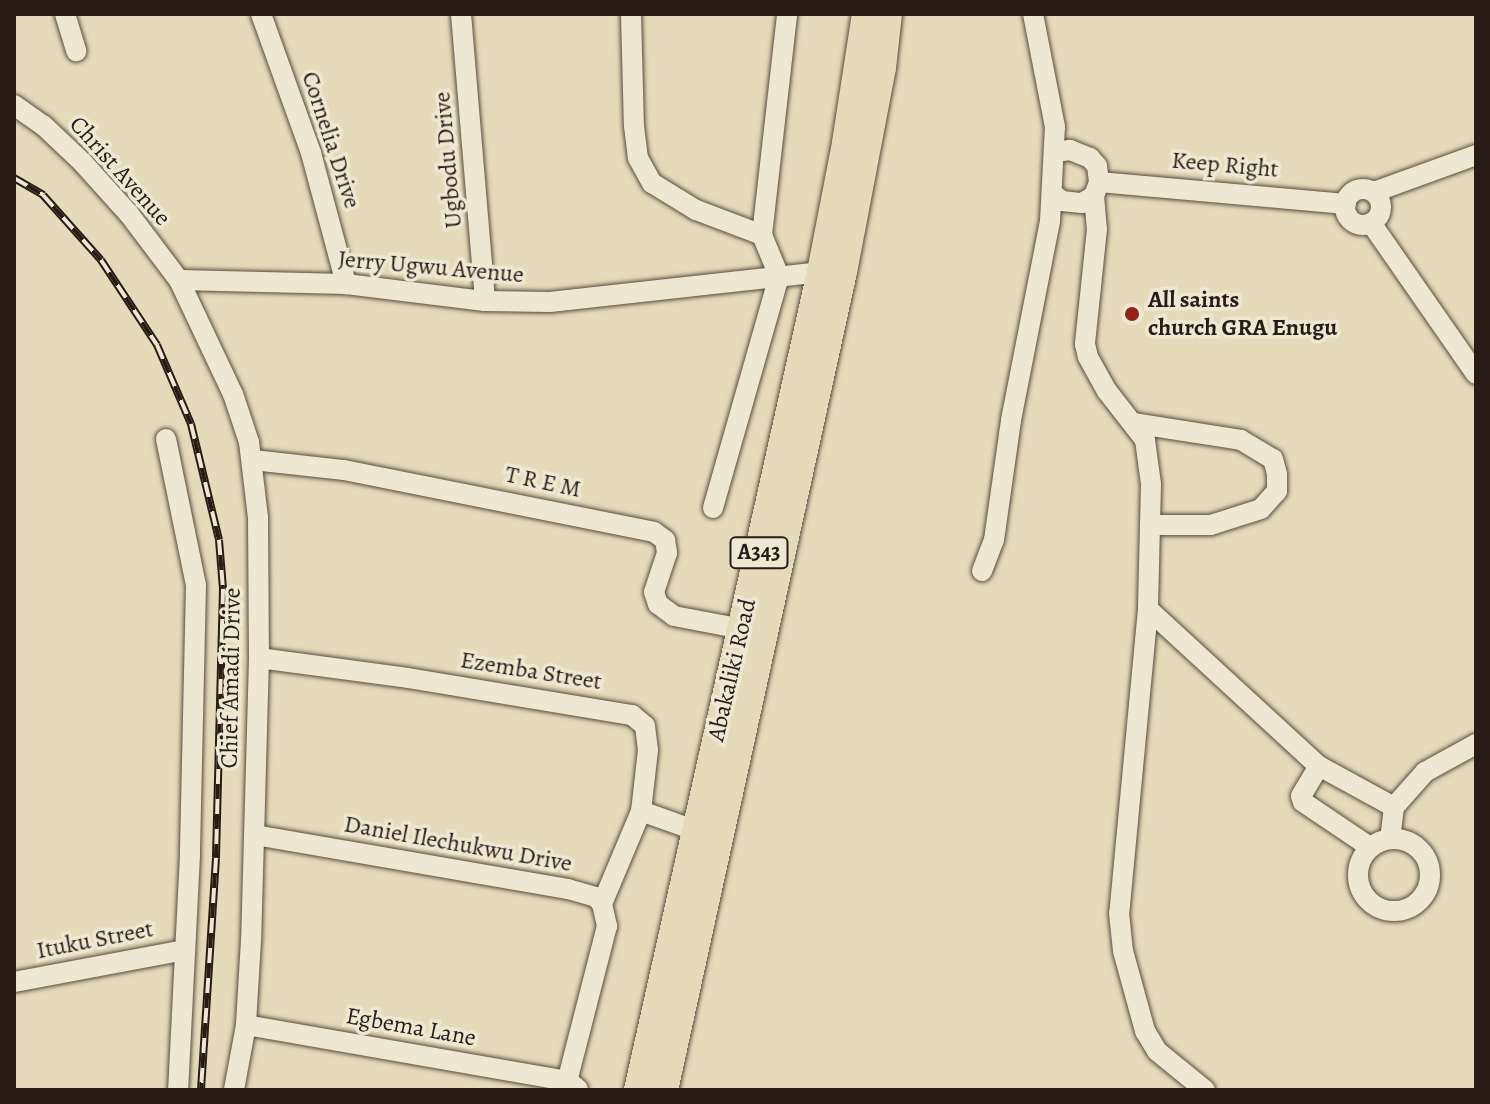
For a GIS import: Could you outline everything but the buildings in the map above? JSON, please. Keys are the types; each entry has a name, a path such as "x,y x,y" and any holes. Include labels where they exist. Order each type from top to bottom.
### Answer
{"highway":[{"name":"Abakaliki Road","path":"638,1090 821,272 846,143 866,14"},
{"name":"Abakaliki Road","path":"664,1090 843,272 882,68 888,14"}],"street":[{"path":"65,14 76,51"},
{"name":"Cornelia Drive","path":"261,14 311,153 346,284"},
{"name":"Ugbodu Drive","path":"461,14 485,301"},
{"path":"631,14 634,126 638,158 652,183 696,210 762,235"},
{"path":"713,508 779,276 762,235 787,14"},
{"path":"982,571 994,540 1011,420 1038,292 1053,194 1055,127 1033,14"},
{"name":"Christ Avenue","path":"14,105 43,125 83,163 129,214 179,280"},
{"path":"1055,152 1070,150 1090,158 1097,166 1096,252 1085,344 1088,357 1107,391 1145,440 1149,459 1148,609 1119,913 1122,938 1145,1031 1157,1051 1205,1090"},
{"path":"1476,155 1374,192 1360,189 1348,197 1346,204 1353,221 1371,223 1476,374"},
{"path":"1053,194 1062,201 1075,204 1096,189"},
{"name":"Keep Right","path":"1096,189 1346,204"},
{"path":"1371,223 1381,208 1374,192"},
{"name":"Jerry Ugwu Avenue","path":"179,280 346,284 485,301 607,298 821,272"},
{"name":"Chief Amadi Drive","path":"179,280 233,394 253,460 258,517 255,835 246,1025 234,1090"},
{"path":"1133,423 1251,444 1273,459 1277,474 1277,491 1261,509 1211,525 1150,525"},
{"path":"166,439 196,585 178,1090"},
{"name":"T R E M","path":"253,460 344,470 654,532 665,540 667,553 654,592 658,604 674,616 742,629"},
{"path":"1148,609 1319,766 1394,807"},
{"name":"Ezemba Street","path":"259,658 423,680 632,715 645,726 648,750 641,811 602,904"},
{"path":"1390,838 1394,807 1425,772 1476,744"},
{"path":"1319,766 1301,796 1303,802 1370,847"},
{"path":"641,811 697,831"},
{"name":"Daniel Ilechukwu Drive","path":"255,835 568,889 596,897 602,904"},
{"path":"1390,838 1410,842 1419,849 1430,876 1423,896 1407,909 1387,911 1369,902 1358,884 1359,864 1370,847 1390,838"},
{"path":"571,1087 578,1027 607,926 602,904"},
{"name":"Ituku Street","path":"14,982 185,950"},
{"name":"Egbema Lane","path":"246,1025 571,1087"}],"railway":[{"path":"14,178 43,195 101,260 157,345 191,424 219,540 223,589 216,858 201,1090"}],"place":[{"name":"All saints church GRA Enugu","path":"1132,314"}]}
